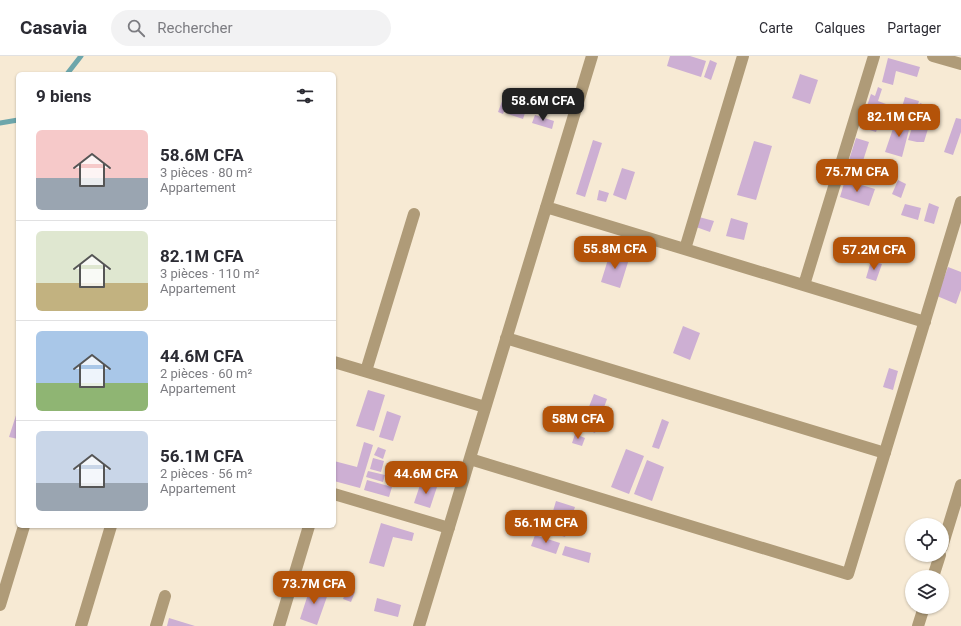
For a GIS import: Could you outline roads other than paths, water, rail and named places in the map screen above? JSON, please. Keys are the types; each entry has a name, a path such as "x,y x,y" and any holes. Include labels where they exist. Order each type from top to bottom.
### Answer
{"street":[{"path":"419,626 592,56"},
{"path":"685,249 743,56"},
{"path":"804,285 874,56"},
{"path":"933,56 961,64"},
{"path":"470,459 848,574 961,202"},
{"path":"546,207 925,322"},
{"path":"366,371 414,214"},
{"path":"506,338 885,453"},
{"path":"336,363 485,407"},
{"path":"949,524 961,485"},
{"path":"336,495 449,528"},
{"path":"0,605 23,528"},
{"path":"81,626 110,528"},
{"path":"279,626 308,528"},
{"path":"156,626 165,596"},
{"path":"918,626 922,614"}],"waterway":[{"path":"69,72 81,56"},
{"path":"0,123 16,120"}]}
